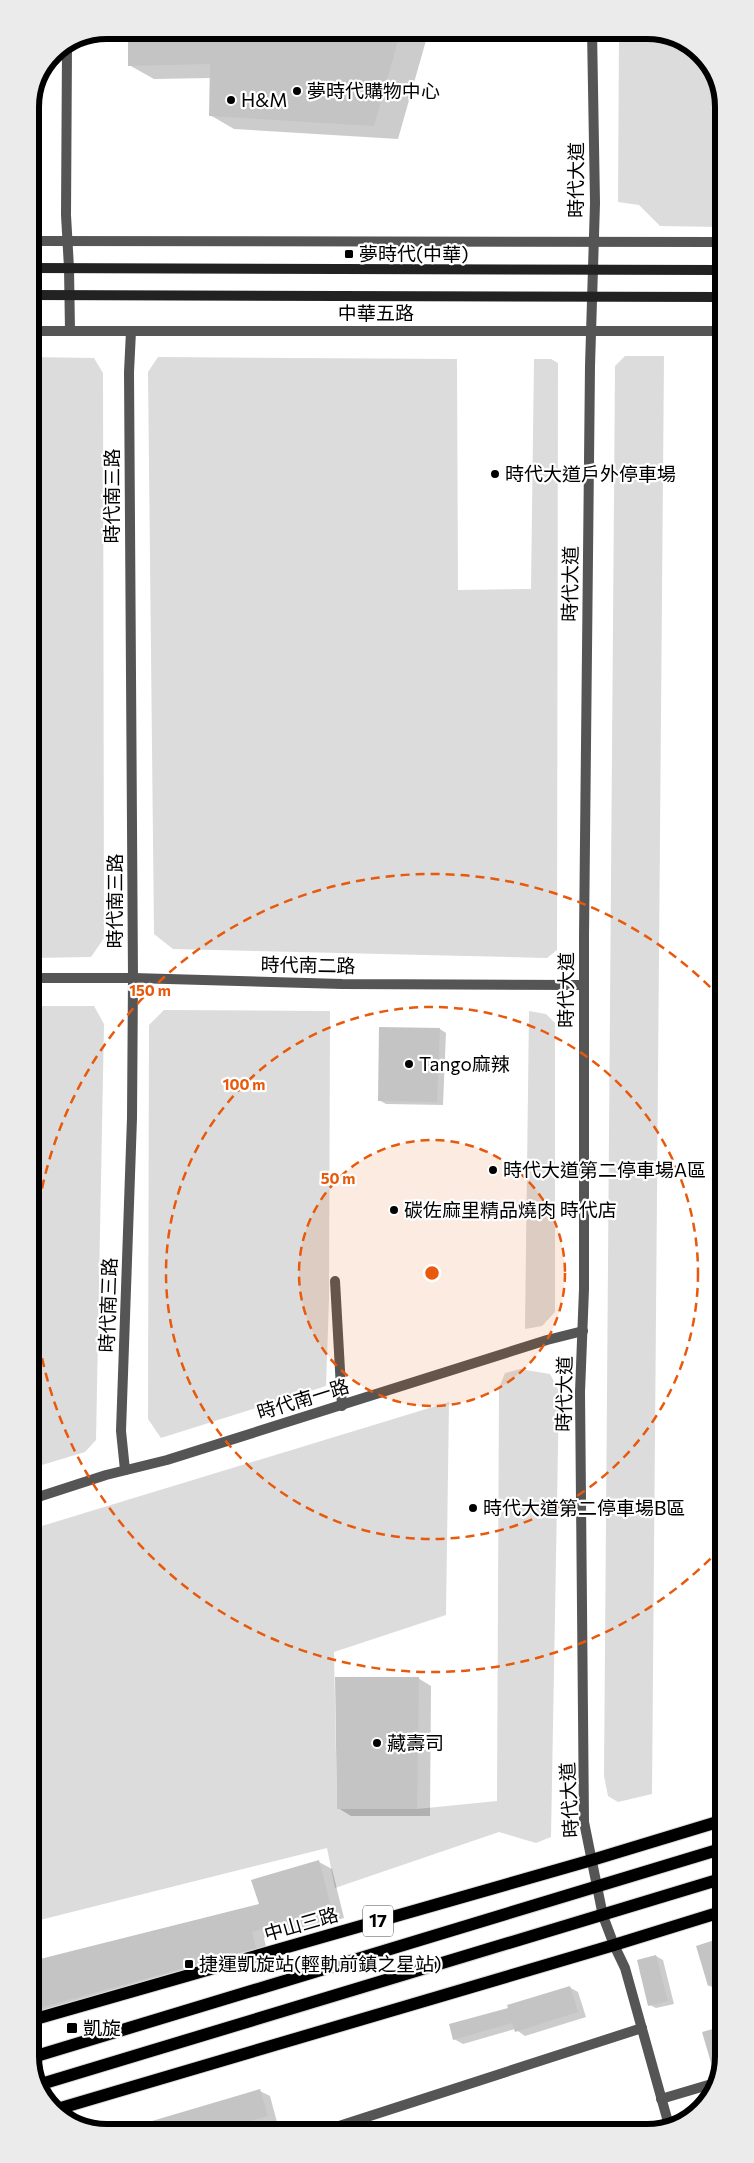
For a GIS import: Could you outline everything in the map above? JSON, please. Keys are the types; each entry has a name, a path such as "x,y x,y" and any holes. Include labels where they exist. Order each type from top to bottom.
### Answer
{"main road":[{"path":"39,268 715,270"},
{"name":"中華五路","path":"39,295 715,297"},
{"name":"中山三路","path":"39,2018 592,1860 715,1823"},
{"name":"17","path":"39,2055 715,1851"},
{"path":"44,2083 715,1881"},
{"path":"62,2107 614,1945 715,1913"}],"street":[{"name":"時代大道","path":"592,39 595,203 591,297 584,984 583,1332 580,1392 584,1814 603,1916 625,1968 668,2121"},
{"path":"66,53 67,242 70,331"},
{"path":"39,241 715,242"},
{"name":"中華五路","path":"39,331 715,331"},
{"name":"時代南三路","path":"125,1470 121,1431 132,1128 133,978 129,379 131,331"},
{"name":"時代南二路","path":"39,978 133,978 342,984 584,984"},
{"path":"335,1282 342,1406"},
{"name":"時代南一路","path":"39,1497 342,1406 547,1340 583,1332"},
{"path":"345,2124 642,2028"},
{"path":"661,2099 709,2085"}],"shaded area":[{"path":"619,39 652,39 669,42 689,53 698,62 704,69 713,89 715,98 715,227 660,226 639,205 618,202"},
{"path":"625,356 664,356 652,1794 618,1802 608,1796 604,1776 615,366"},
{"path":"39,357 94,358 103,373 104,938 91,957 39,958"},
{"path":"158,357 457,359 458,590 531,589 534,359 551,359 558,363 557,950 547,958 173,949 154,934 148,372"},
{"path":"39,1006 94,1006 104,1024 96,1440 85,1452 39,1466"},
{"path":"164,1010 330,1011 329,1299 326,1386 161,1438 148,1419 149,1025"},
{"path":"529,1011 546,1014 555,1023 555,1312 542,1326 525,1329"},
{"path":"520,1369 550,1374 559,1391 551,1837 536,1843 499,1832 335,1888 327,1848 39,1920 39,1527 449,1402 446,1615 334,1652 337,1809 417,1809 497,1801 499,1388 505,1373"}],"building":[{"name":"夢時代購物中心","path":"128,39 398,39 374,126 209,116 210,64 128,66"},
{"name":"Tango麻辣","path":"379,1027 440,1028 437,1102 378,1101"},
{"name":"藏壽司","path":"335,1677 419,1677 417,1809 337,1809"},
{"path":"319,1860 332,1911 252,1932 256,1948 39,2008 39,1959 259,1904 251,1880"},
{"path":"715,1940 715,1984 708,1986 696,1946"},
{"path":"656,1955 668,2001 648,2006 637,1960"},
{"path":"570,1986 578,2012 515,2032 512,2023 453,2040 449,2024 508,2008 507,2005"},
{"path":"715,2028 714,2065 712,2066 702,2032"},
{"path":"260,2089 268,2116 240,2124 142,2124"}],"place":[{"name":"夢時代購物中心","path":"297,91"},
{"name":"H&M","path":"231,100"},
{"name":"夢時代(中華)","path":"349,254"},
{"name":"時代大道戶外停車場","path":"495,474"},
{"name":"Tango麻辣","path":"409,1064"},
{"name":"時代大道第二停車場A區","path":"493,1170"},
{"name":"碳佐麻里精品燒肉 時代店","path":"394,1210"},
{"name":"時代大道第二停車場B區","path":"473,1508"},
{"name":"藏壽司","path":"377,1743"},
{"name":"捷運凱旋站(輕軌前鎮之星站)","path":"189,1964"},
{"name":"凱旋","path":"72,2028"}]}
